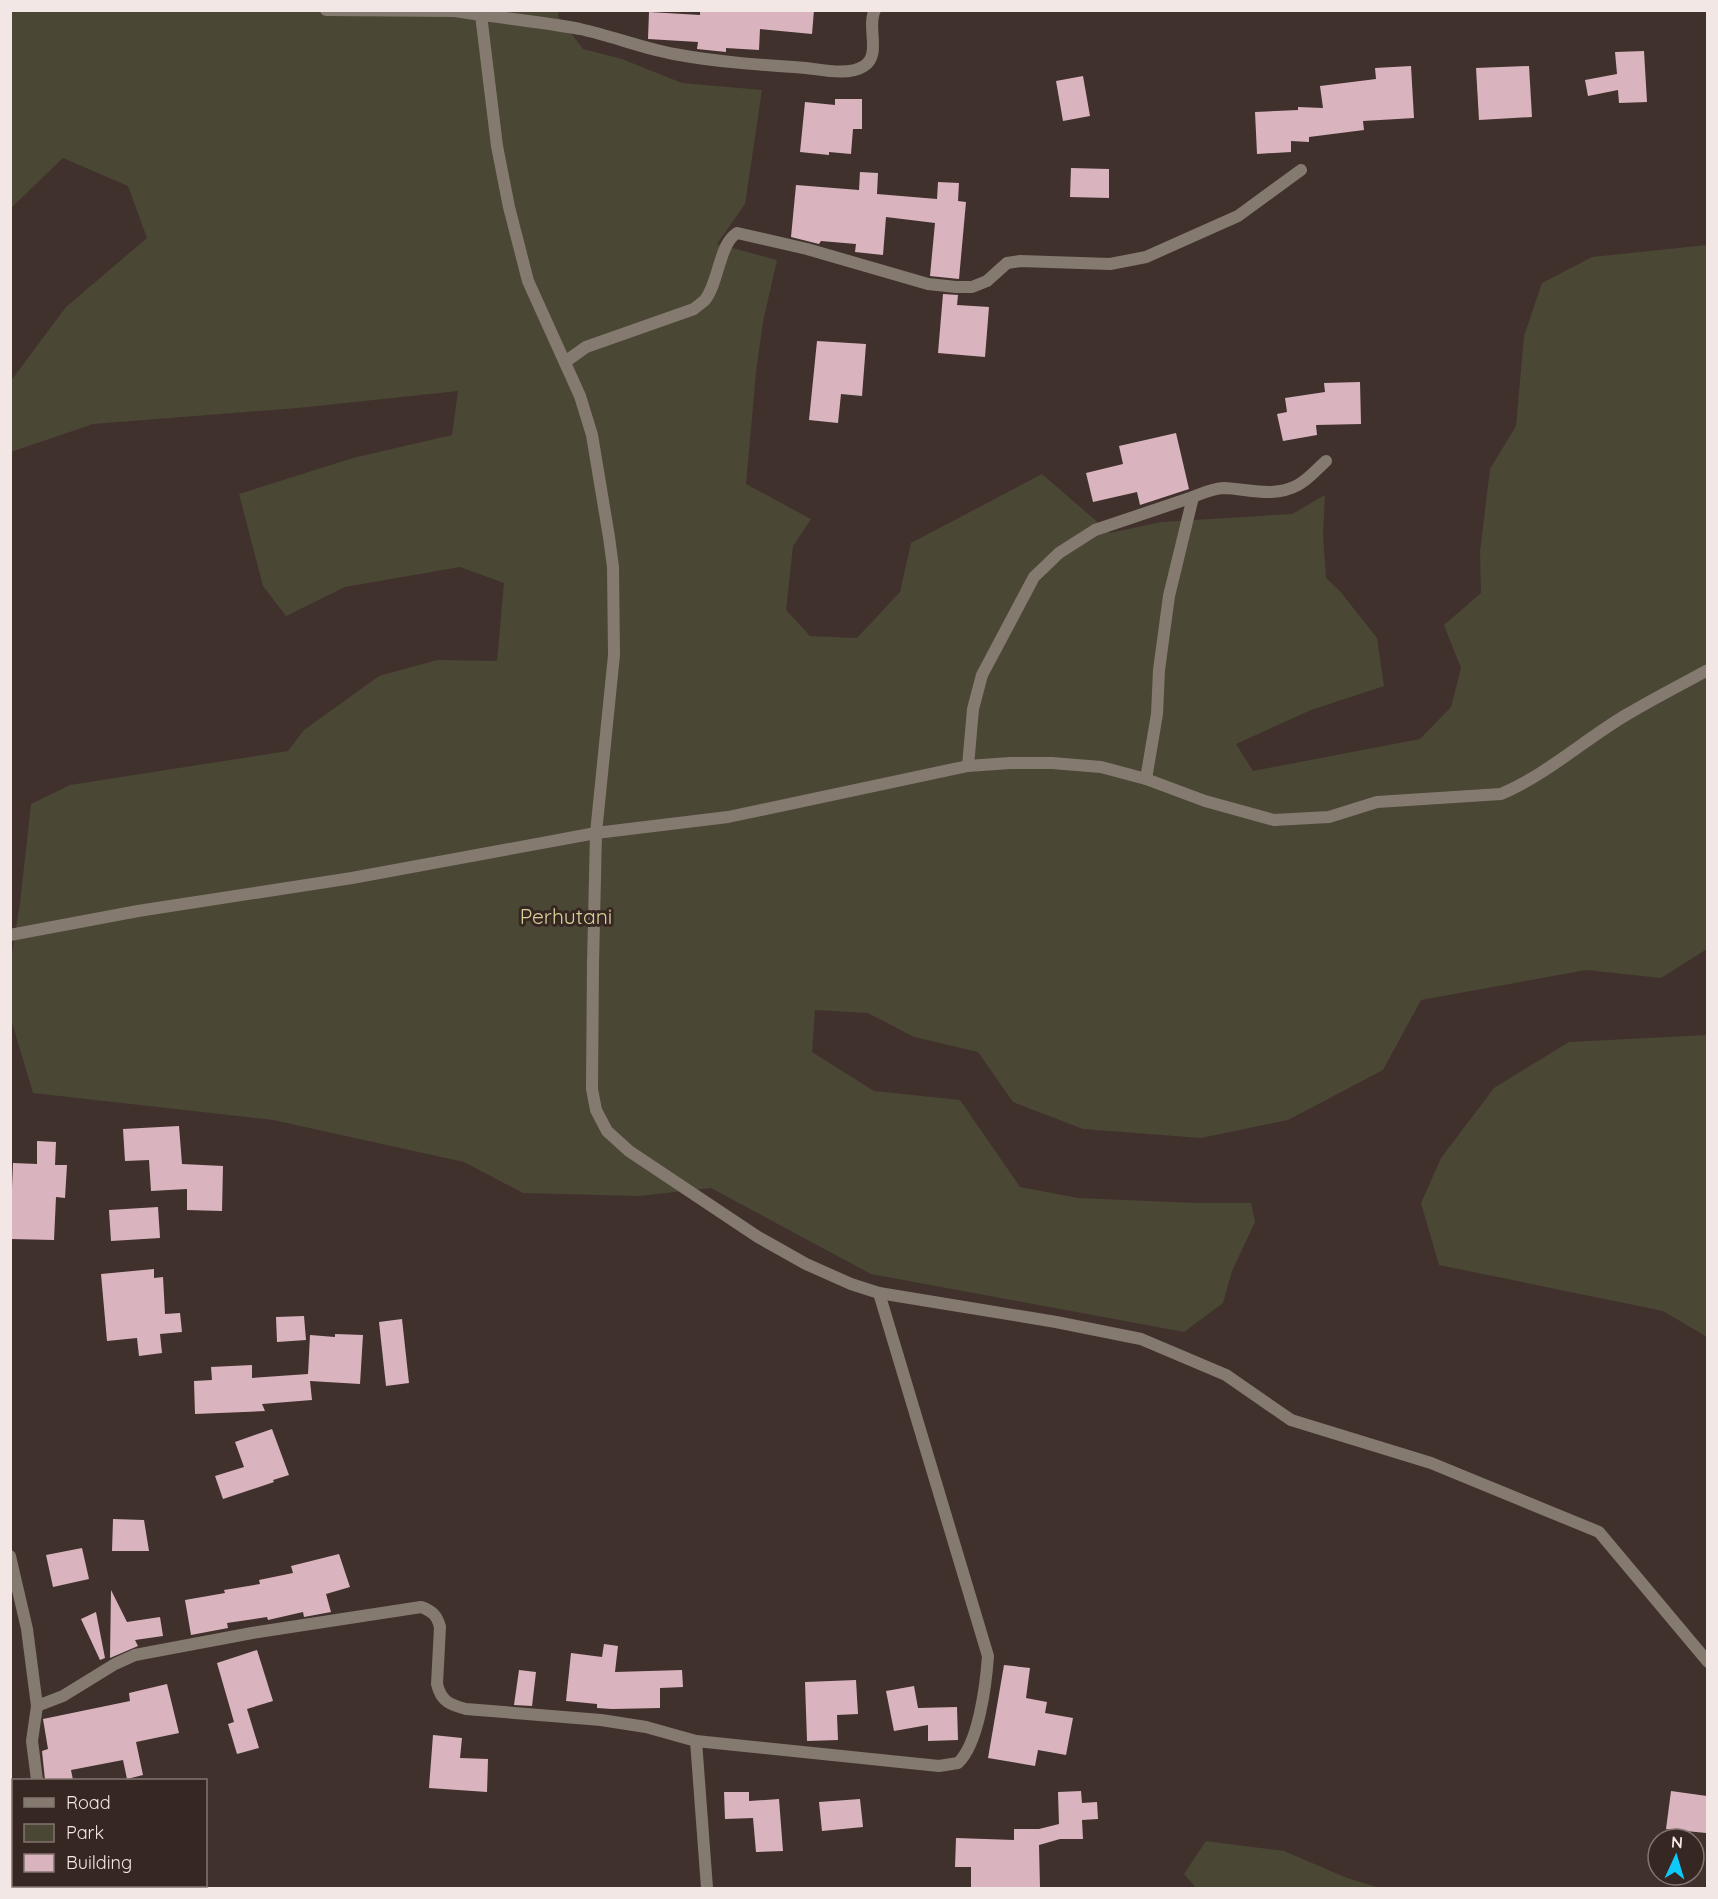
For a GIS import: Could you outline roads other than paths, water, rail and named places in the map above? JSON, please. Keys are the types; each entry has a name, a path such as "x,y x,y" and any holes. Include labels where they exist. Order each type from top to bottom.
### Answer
{"street":[{"path":"326,10 455,11 580,30 672,54 727,63 837,71 858,70 867,65 873,48 872,17 875,10"},
{"path":"480,15 496,146 509,207 528,280 580,396 592,435 613,567 614,655 596,833 592,964 592,1089 596,1110 607,1131 629,1151 758,1237 807,1264 851,1284 879,1293 1056,1322 1141,1340 1226,1375 1291,1420 1431,1463 1599,1532 1707,1662"},
{"path":"565,362 586,347 694,309 705,300 718,274 730,237 737,233 807,249 928,284 972,287 987,281 1007,263 1020,261 1110,264 1146,257 1238,216 1301,170"},
{"path":"968,766 973,708 982,675 1034,577 1059,553 1095,530 1211,490 1224,488 1253,492 1284,490 1305,480 1326,461"},
{"path":"1146,779 1157,714 1159,670 1168,596 1193,497"},
{"path":"10,935 138,911 352,878 596,833 728,817 968,766 1052,763 1101,767 1146,779 1205,801 1274,820 1329,817 1377,802 1501,794 1542,772 1626,715 1707,670"},
{"path":"37,1706 63,1696 115,1664 135,1655 252,1633 421,1607 438,1617 440,1627 437,1684 439,1692 450,1705 466,1709 601,1720 646,1727 696,1741 939,1767 958,1762 969,1748 986,1684 988,1656 879,1293"},
{"path":"10,1556 27,1629 37,1706 32,1741 37,1779"},
{"path":"696,1741 707,1888"}],"park label":[{"name":"Perhutani","path":"566,917"}]}
